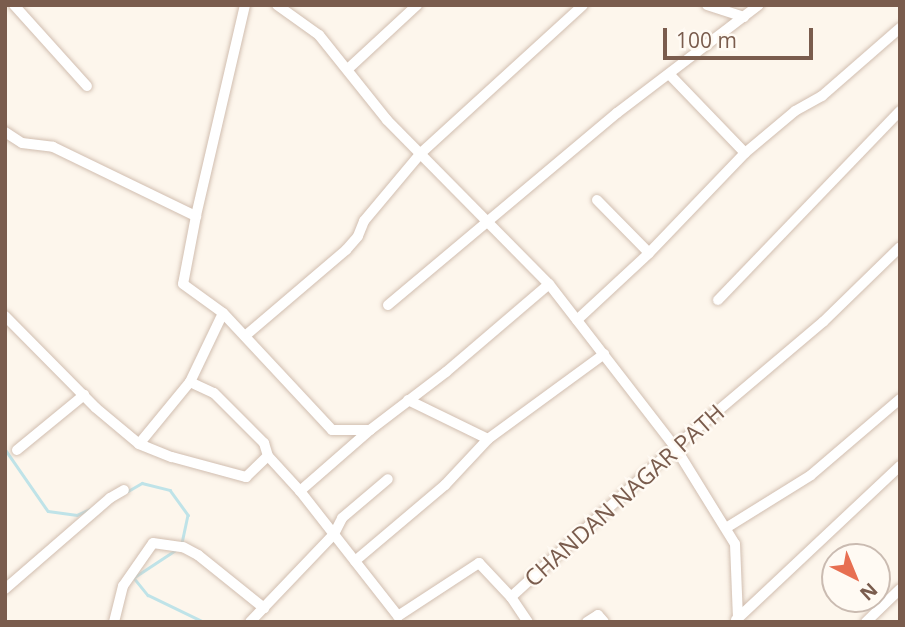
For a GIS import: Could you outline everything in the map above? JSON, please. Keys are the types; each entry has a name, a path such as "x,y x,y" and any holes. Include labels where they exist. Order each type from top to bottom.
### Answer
{"street":[{"path":"14,5 86,86"},
{"path":"246,5 196,216 183,284 223,313 332,430 370,430"},
{"path":"277,5 319,35 349,68 387,120 549,284 676,447 735,544 736,620"},
{"path":"349,68 417,5"},
{"path":"246,336 346,250 358,236 364,221 421,153 583,5"},
{"path":"707,5 744,17"},
{"path":"388,305 617,113 759,5"},
{"path":"577,320 649,253 745,153 795,111 822,96 900,28"},
{"path":"670,75 745,153"},
{"path":"718,300 900,111"},
{"path":"5,132 22,143 53,147 196,216"},
{"path":"597,200 649,253"},
{"name":"CHANDAN NAGAR PATH","path":"190,382 214,393 264,443 268,456 300,491 400,619 479,563 511,597 676,447 822,322 900,247"},
{"path":"300,491 370,430 446,372 549,284"},
{"path":"139,444 190,382 223,313"},
{"path":"5,316 84,395 139,444 246,477 268,456"},
{"path":"355,561 445,485 488,439 604,354"},
{"path":"17,450 84,395"},
{"path":"726,528 811,475 900,399"},
{"path":"408,400 488,439"},
{"path":"736,620 900,466"},
{"path":"250,622 334,534 342,519 388,479"},
{"path":"5,589 110,498 124,491"},
{"path":"114,622 123,586 153,543 177,546 198,555 264,608"},
{"path":"866,622 900,589"},
{"path":"511,597 528,622"},
{"path":"587,622 598,615 604,622"}],"waterway":[{"path":"5,449 48,511 77,515 90,509"},
{"path":"128,491 142,483 170,490 188,515 182,544"},
{"path":"175,551 134,578 148,595 204,622"}]}
